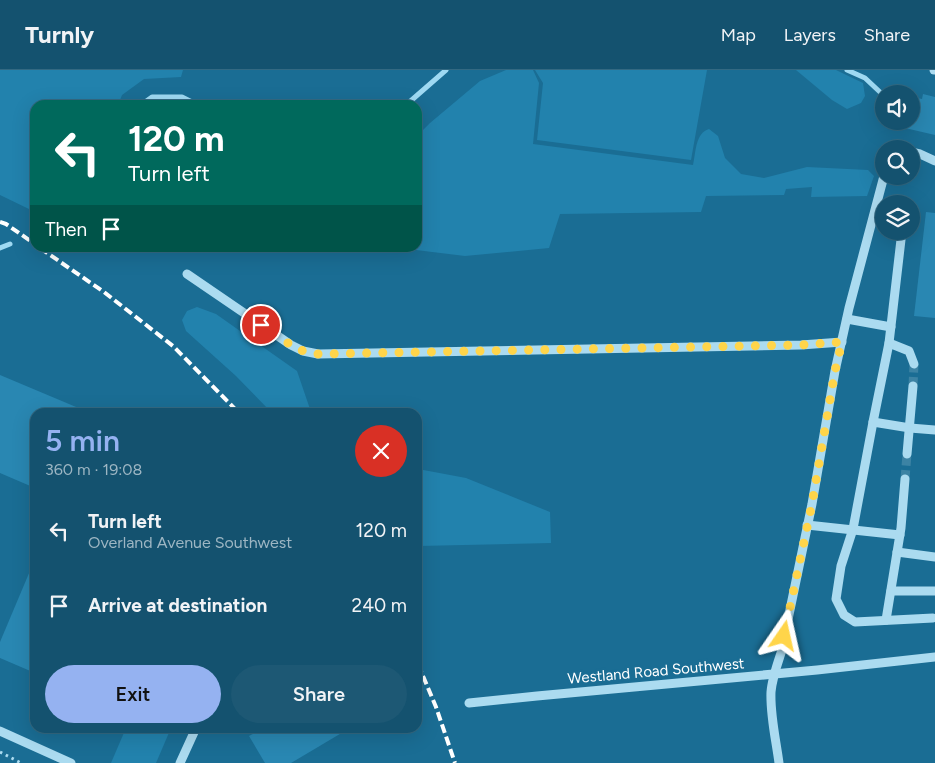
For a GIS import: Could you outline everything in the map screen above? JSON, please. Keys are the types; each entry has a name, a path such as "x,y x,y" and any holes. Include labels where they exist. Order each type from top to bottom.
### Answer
{"street":[{"path":"920,154 935,160"},
{"path":"778,763 771,691 774,674 781,653 807,525 835,371 882,185"},
{"path":"901,240 889,343 852,529 841,566 836,599 844,615 855,622 933,618"},
{"path":"187,274 291,345 303,351 318,354 792,345 842,342"},
{"path":"847,319 891,326"},
{"path":"889,343 909,350 914,364"},
{"path":"907,454 913,386"},
{"path":"872,422 935,430"},
{"path":"886,620 900,535 905,479"},
{"path":"807,525 900,535"},
{"path":"897,552 935,557"},
{"path":"891,591 935,591"},
{"name":"Westland Road Southwest","path":"469,703 817,670 935,656"},
{"path":"0,731 71,763"},
{"path":"180,763 194,733"}],"path":[{"path":"0,752 21,763"}],"shaded area":[{"path":"0,70 183,70 181,77 144,79 122,95 120,100 30,100 30,208 0,195"},
{"path":"506,70 533,70 539,83 533,144 693,165 699,139 704,131 709,129 718,136 725,158 741,174 764,178 807,167 868,170 874,176 867,196 811,197 812,187 786,189 784,195 706,196 701,212 560,214 549,248 465,256 422,251 422,131 480,81"},
{"path":"535,70 707,70 691,160 537,140 543,83"},
{"path":"796,70 836,70 863,83 865,96 861,103 847,109 832,100"},
{"path":"197,307 216,314 297,371 310,408 267,408 236,376 186,331 182,320 187,311"},
{"path":"422,470 466,478 550,512 551,543 422,546"},
{"path":"124,733 169,733 156,763 111,763"}],"building":[{"path":"923,94 935,97 935,135 914,130 920,130 920,99 922,99"},
{"path":"926,212 935,213 935,318 914,316"},
{"path":"0,375 78,408 30,408 30,486 0,473"},
{"path":"30,571 30,671 0,658 0,642"},
{"path":"255,733 342,733 291,763 265,763 249,736"}],"waterway":[{"path":"412,100 446,70"},
{"path":"847,70 865,78 875,87"},
{"path":"148,100 152,97 182,97 188,100"},
{"path":"0,248 10,244"}],"tunnel":[{"path":"913,386 914,364"},
{"path":"905,479 907,454"}],"railway":[{"path":"0,222 30,241"},
{"path":"46,252 104,292 173,346 234,408"},
{"path":"422,674 436,707 455,763"}],"route":[{"path":"261,325 291,345 303,351 318,354 801,345 842,342 835,371 812,504 784,636"}]}
